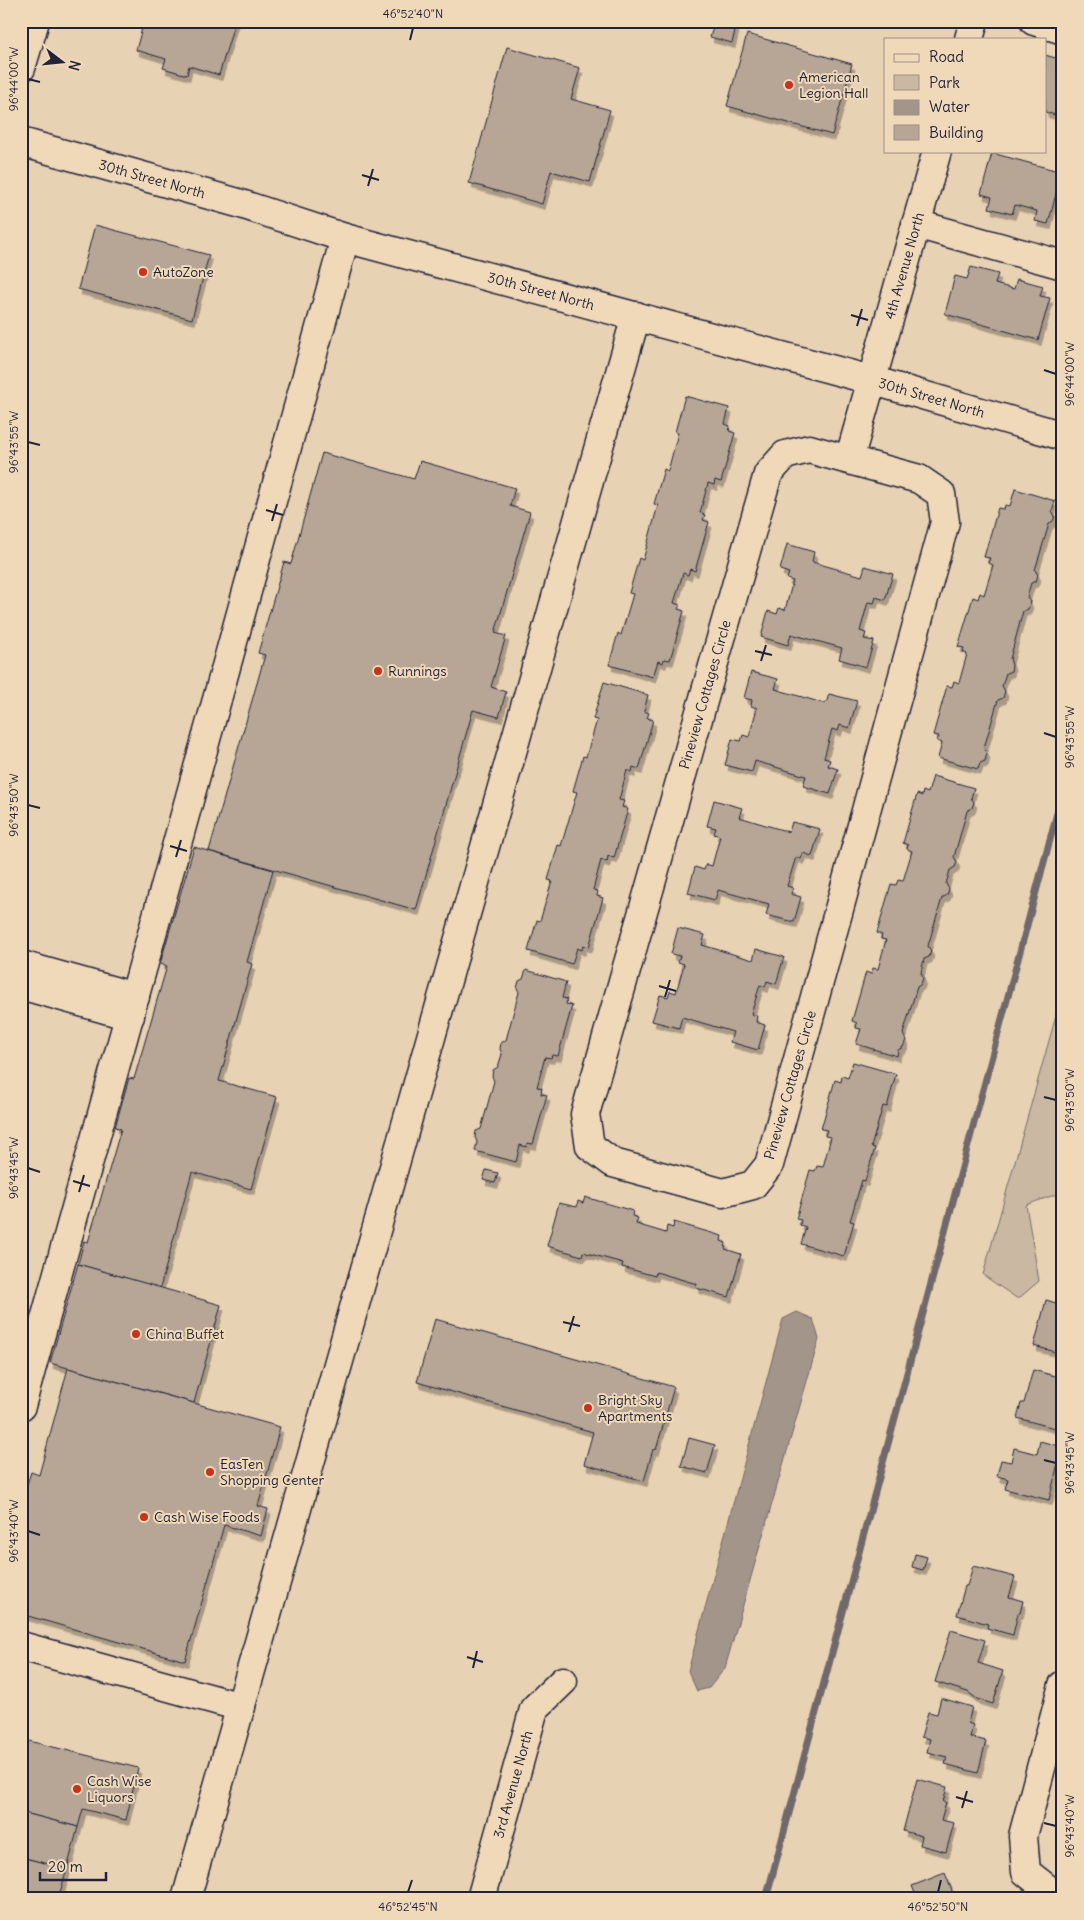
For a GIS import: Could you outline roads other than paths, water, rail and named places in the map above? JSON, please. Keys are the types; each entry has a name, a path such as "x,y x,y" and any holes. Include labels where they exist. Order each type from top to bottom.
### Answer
{"street":[{"path":"21,68 35,21"},
{"path":"969,38 974,21"},
{"path":"1034,21 1063,30"},
{"name":"30th Street North","path":"21,142 238,204 345,238 871,380 1063,436"},
{"name":"4th Avenue North","path":"871,380 937,152"},
{"path":"916,224 1063,265"},
{"path":"21,1406 345,238"},
{"path":"186,1899 636,316"},
{"path":"849,460 871,380"},
{"name":"Pineview Cottages Circle","path":"809,449 849,460 918,479 941,494 945,522 769,1165 753,1185 723,1193 613,1163 590,1146 584,1114 768,474 785,455 809,449"},
{"path":"21,965 132,1007"},
{"path":"21,985 132,1007"},
{"path":"21,1646 241,1707"},
{"name":"3rd Avenue North","path":"481,1899 534,1709 563,1680"},
{"path":"1063,1685 1023,1836 1026,1872 1063,1899"}],"water":[{"path":"797,1312 813,1319 819,1339 725,1668 709,1688 697,1691 688,1671 783,1319"}],"waterway":[{"path":"766,1899 1063,791"}],"place":[{"name":"American Legion Hall","path":"789,85"},
{"name":"AutoZone","path":"143,272"},
{"name":"Runnings","path":"378,671"},
{"name":"China Buffet","path":"136,1334"},
{"name":"Bright Sky Apartments","path":"588,1408"},
{"name":"EasTen Shopping Center","path":"210,1472"},
{"name":"Cash Wise Foods","path":"144,1517"},
{"name":"Cash Wise Liquors","path":"77,1789"}]}
